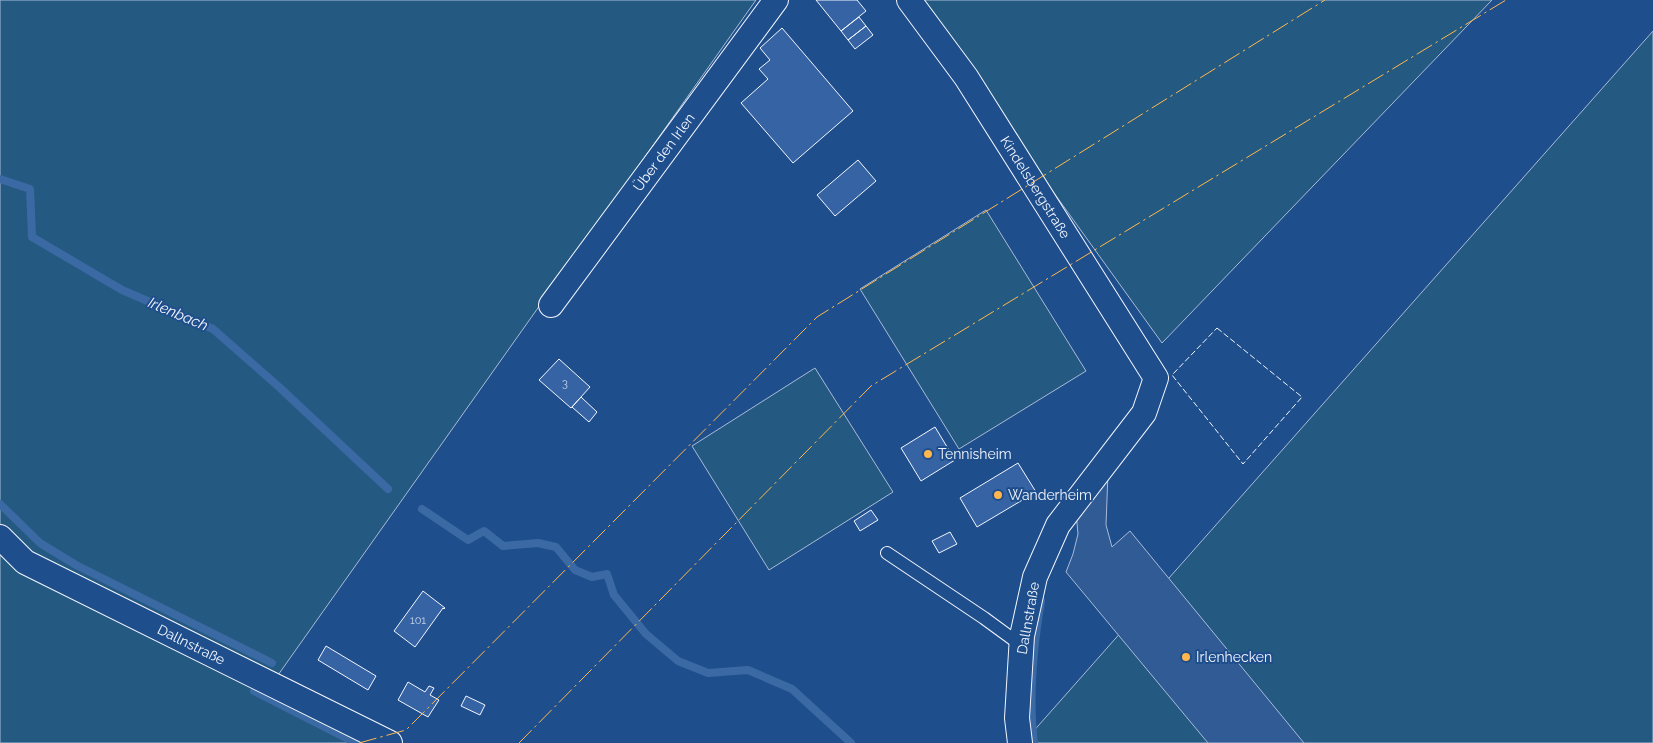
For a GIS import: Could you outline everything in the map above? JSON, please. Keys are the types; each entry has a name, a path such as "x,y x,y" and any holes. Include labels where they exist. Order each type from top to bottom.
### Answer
{"street":[{"name":"Über den Irlen","path":"550,305 776,0"},
{"name":"Kindelsbergstraße","path":"909,0 966,77 1156,378"},
{"name":"Dallnstraße","path":"1020,743 1017,718 1021,645 1035,577 1058,525 1144,413 1156,378"},
{"name":"Dallnstraße","path":"0,537 25,562 390,743"}],"lane":[{"path":"887,553 1021,645"}],"shaded area":[{"path":"0,0 756,0 266,692 366,743 0,743"},
{"path":"915,0 1492,0 1162,343"},
{"path":"1653,31 1653,743 1023,743"},
{"path":"986,210 1086,371 959,449 860,289"},
{"path":"815,368 893,492 769,570 692,446"},
{"name":"Irlenhecken","path":"1108,473 1106,525 1112,547 1130,531 1304,743 1208,743 1066,572 1078,534 1076,512"}],"building":[{"path":"816,0 857,0 866,11 841,31"},
{"path":"859,17 866,26 848,40 841,31"},
{"path":"866,26 873,35 855,49 848,40"},
{"path":"782,28 853,111 793,163 741,103 768,79 759,69 770,60 760,48"},
{"path":"858,160 876,181 835,216 817,195"},
{"path":"559,359 590,387 571,408 539,380"},
{"path":"581,397 597,412 589,422 572,407"},
{"name":"Tennisheim","path":"935,427 955,460 921,481 901,448"},
{"name":"Wanderheim","path":"1018,463 1036,492 977,527 960,498"},
{"path":"871,510 878,520 860,531 854,521"},
{"path":"950,532 957,544 939,553 932,541"},
{"path":"423,591 445,608 443,608 415,647 394,631"},
{"path":"326,646 376,676 368,690 318,660"},
{"path":"408,682 425,692 429,686 434,688 430,695 439,700 428,717 398,700"},
{"path":"466,696 485,705 480,715 461,706"}],"waterway":[{"name":"Irlenbach","path":"0,179 30,189 32,237 122,290 213,329 279,387 388,489"},
{"path":"0,504 40,543 76,565 272,663"},
{"name":"Irlenbach","path":"422,509 468,540 484,531 503,546 538,543 556,547 575,570 592,577 607,574 614,595 646,634 678,661 708,673 748,670 792,689 851,743"},
{"path":"1034,743 1031,708 1032,672 1041,601"},
{"path":"254,691 356,743"}],"fence":[{"path":"1217,328 1302,397 1243,464 1172,375 1217,328"}],"power":[{"path":"359,743 406,730 817,317 1325,0"},
{"path":"519,743 871,386 1506,0"}],"place":[{"name":"Tennisheim","path":"928,454"},
{"name":"Wanderheim","path":"998,495"},
{"name":"Irlenhecken","path":"1186,657"}]}
